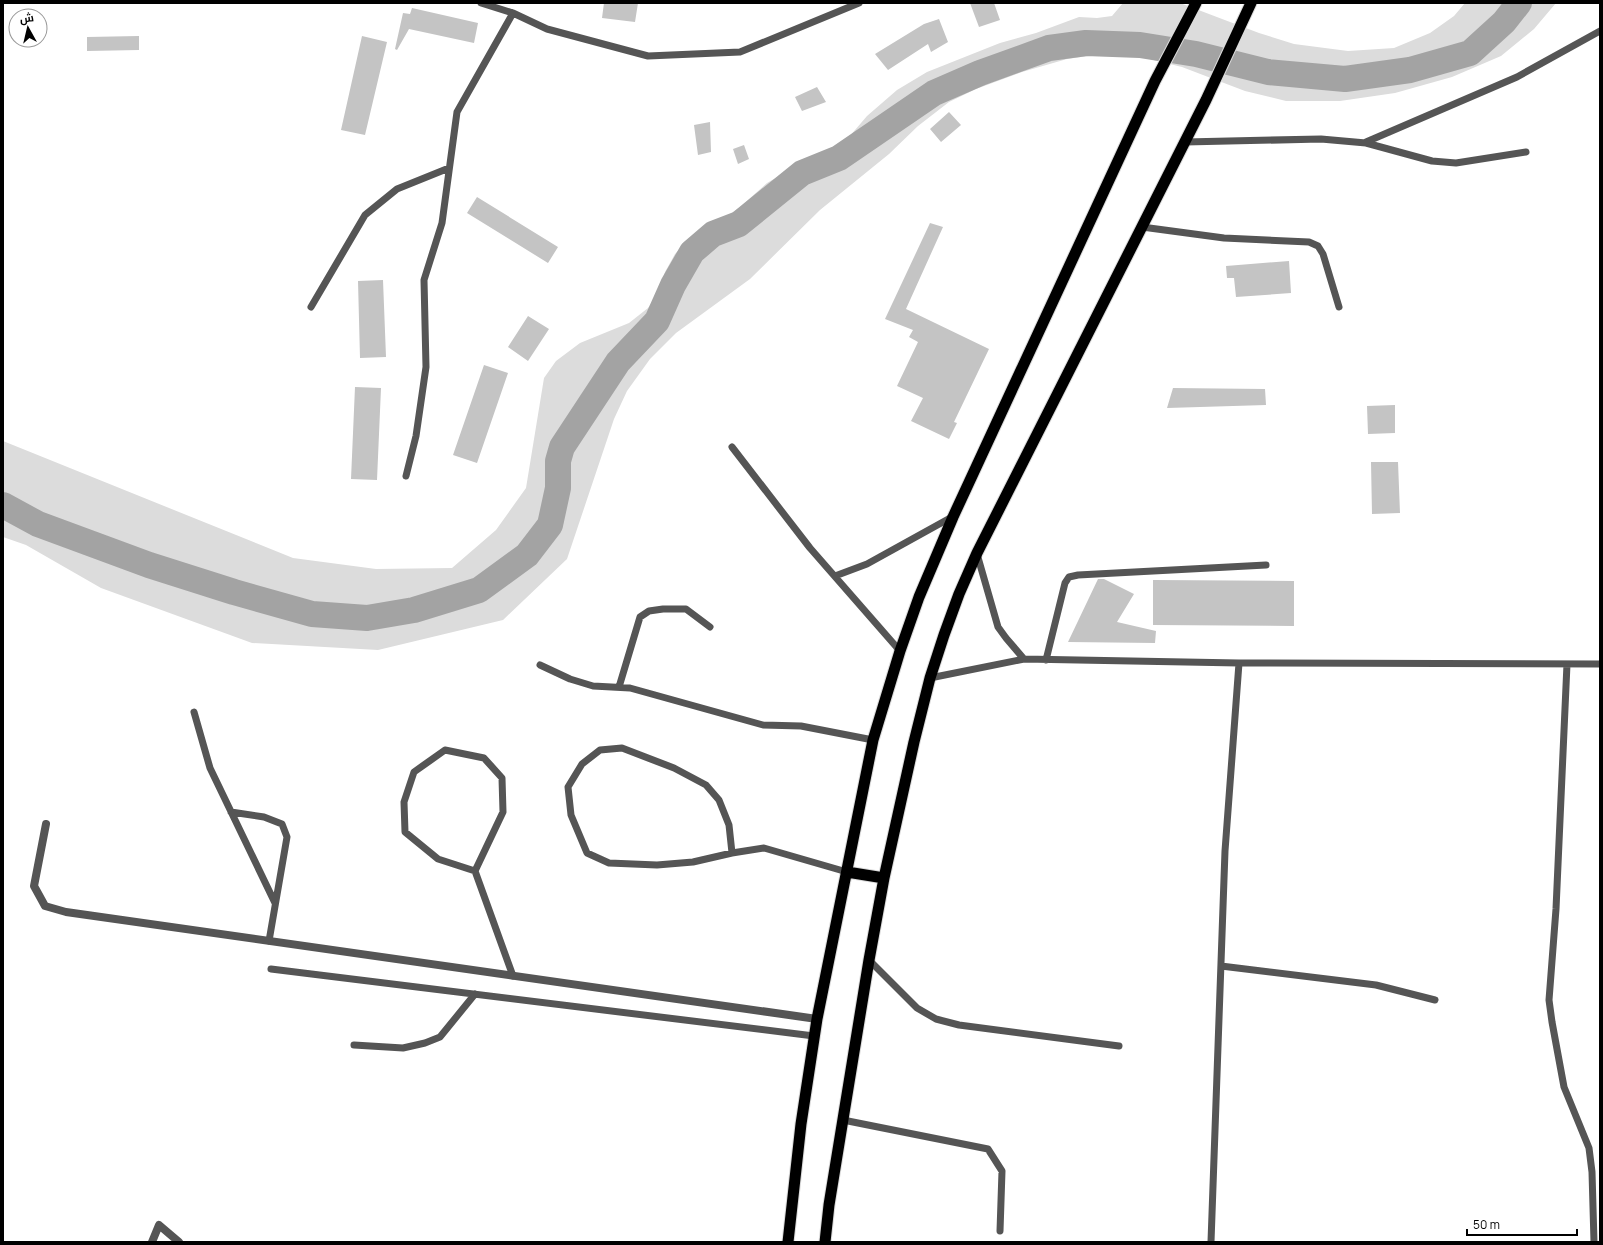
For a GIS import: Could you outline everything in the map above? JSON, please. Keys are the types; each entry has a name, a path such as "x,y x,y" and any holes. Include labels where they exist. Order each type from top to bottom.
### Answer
{"highway":[{"path":"788,1242 800,1131 817,1019 874,740 900,651 919,597 953,517 1155,81 1196,3"},
{"path":"825,1242 829,1205 884,878 918,723 930,678 959,594 977,554 1206,100 1251,3"},
{"path":"847,872 884,878"}],"street":[{"path":"46,824 34,886 45,906 66,912 817,1019"},
{"path":"152,1242 159,1225 179,1242"}],"lane":[{"path":"481,3 514,13 547,29 648,56 740,52 859,3"},
{"path":"406,476 416,436 426,367 424,280 442,223 457,112 514,13"},
{"path":"1366,143 1517,77 1600,31"},
{"path":"1185,142 1321,139 1366,143 1432,161 1456,163 1526,152"},
{"path":"311,307 365,215 397,189 449,168"},
{"path":"1142,227 1224,238 1309,242 1318,246 1323,254 1339,307"},
{"path":"732,447 793,526 900,651"},
{"path":"835,576 867,564 953,517"},
{"path":"977,554 998,627 1024,659"},
{"path":"1046,660 1065,583 1069,577 1078,575 1266,565"},
{"path":"619,687 640,617 649,611 663,608 686,609 710,627"},
{"path":"930,678 1024,659 1239,663 1600,664"},
{"path":"1211,1242 1224,851 1239,663"},
{"path":"1567,664 1556,909 1550,1000 1552,1022 1564,1087 1589,1148 1592,1172 1594,1242"},
{"path":"540,665 570,679 593,686 630,688 763,725 801,726 874,740"},
{"path":"194,712 210,768 275,903"},
{"path":"732,852 729,825 719,800 706,785 674,768 622,748 600,750 582,764 568,787 571,814 587,853 609,864 664,865 693,862 732,852 764,848 847,872"},
{"path":"475,871 438,859 406,832 404,802 414,772 445,750 484,758 502,778 503,812 475,871 513,976"},
{"path":"231,812 264,817 282,824 287,837 269,941"},
{"path":"869,960 917,1008 936,1019 959,1025 1119,1046"},
{"path":"1221,966 1376,985 1434,1000"},
{"path":"271,969 814,1036"},
{"path":"354,1045 404,1048 440,1037 475,994"},
{"path":"843,1120 988,1149 1002,1171 1000,1231"}],"shaded area":[{"path":"1123,3 1180,3 1259,33 1294,44 1348,51 1394,48 1430,33 1454,16 1465,3 1556,3 1534,29 1501,56 1452,77 1395,93 1340,101 1286,101 1245,91 1182,67 1129,54 1102,54 1067,59 1022,72 976,89 949,102 918,126 889,154 820,210 750,279 676,333 650,359 627,391 614,419 567,559 503,620 378,650 252,643 101,588 26,545 3,537 3,441 293,558 376,569 452,568 496,530 526,488 544,378 556,361 580,343 629,323 648,308 658,294 665,272 675,254 695,233 719,222 740,207 767,183 796,166 827,152 849,137 867,116 897,90 927,72 1000,43 1036,33 1079,17 1097,18 1112,16"}],"building":[{"path":"604,3 638,3 635,22 602,18"},
{"path":"970,3 994,3 1000,20 979,27"},
{"path":"412,8 478,23 474,43 409,29 397,50 395,49 403,13 410,14"},
{"path":"939,19 948,42 931,52 928,44 888,70 875,54 924,24"},
{"path":"139,36 139,50 87,51 87,37"},
{"path":"362,36 387,42 365,135 341,130"},
{"path":"817,87 826,102 802,111 795,97"},
{"path":"949,112 961,125 941,142 930,129"},
{"path":"710,122 711,152 698,155 694,125"},
{"path":"744,145 749,159 738,164 733,149"},
{"path":"477,197 558,247 548,263 467,213"},
{"path":"930,223 943,227 906,309 989,349 954,422 957,423 949,439 911,421 923,398 897,386 918,342 909,337 913,330 885,319"},
{"path":"1289,261 1291,293 1236,297 1234,278 1227,278 1226,266"},
{"path":"383,280 386,357 360,358 358,281"},
{"path":"528,316 549,329 528,361 508,347"},
{"path":"484,365 508,373 477,463 453,455"},
{"path":"355,387 381,388 377,480 351,479"},
{"path":"1173,388 1265,389 1266,405 1167,408"},
{"path":"1395,405 1395,433 1368,434 1367,406"},
{"path":"1371,462 1398,462 1400,513 1372,514"},
{"path":"1098,579 1104,579 1134,594 1117,622 1156,631 1155,643 1068,642"},
{"path":"1153,580 1294,581 1294,626 1153,625"}],"waterway":[{"path":"3,505 38,524 149,565 234,592 312,614 367,618 414,610 479,590 527,555 550,525 558,488 558,461 562,447 618,362 657,321 673,285 692,252 713,234 739,224 802,173 839,158 934,93 980,73 1049,48 1086,43 1140,45 1196,54 1268,72 1345,79 1410,70 1470,53 1504,22 1519,3"}]}
